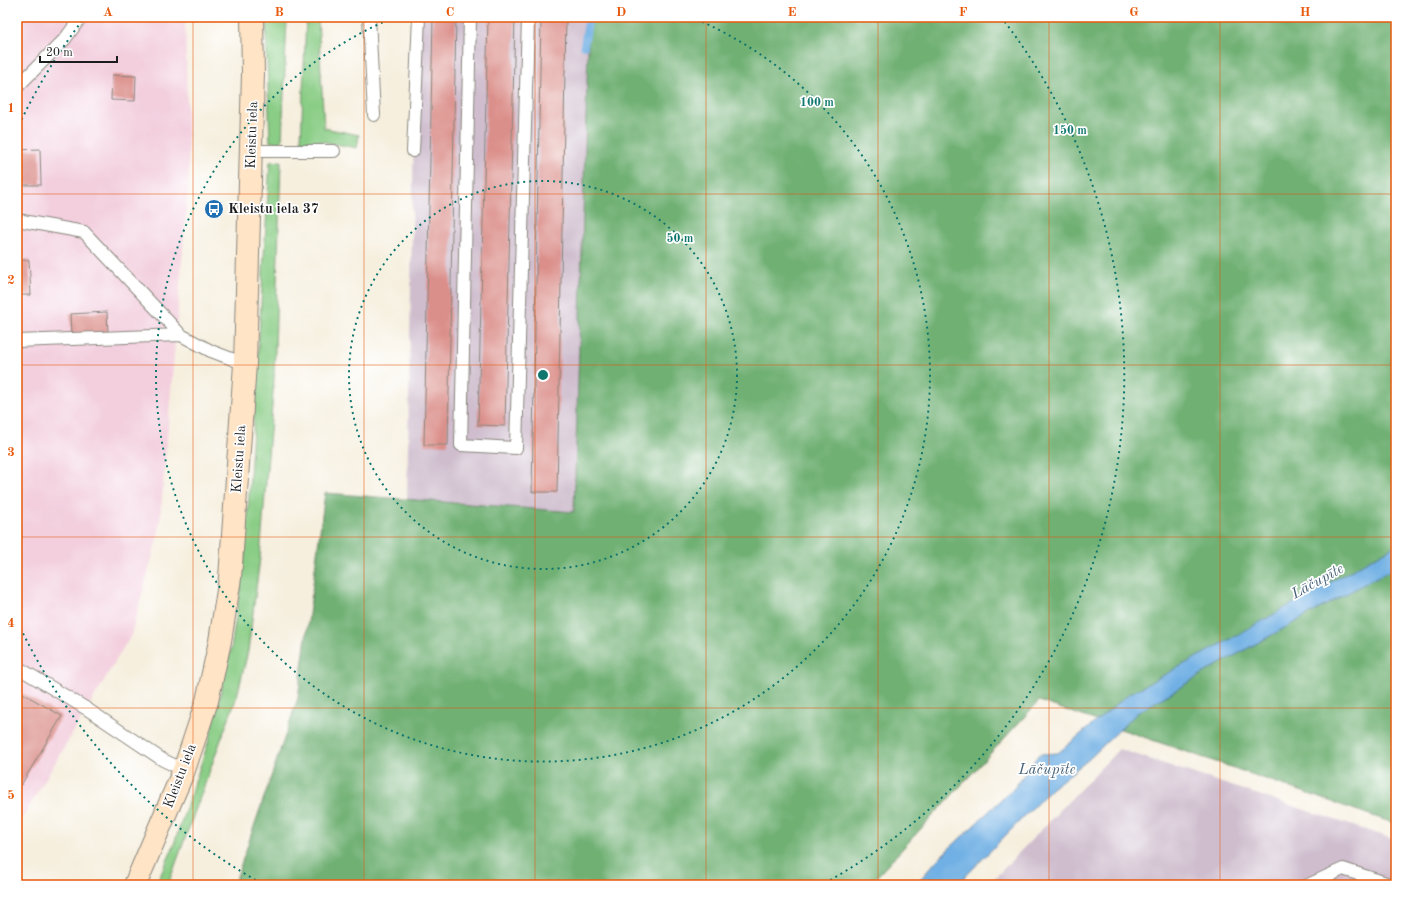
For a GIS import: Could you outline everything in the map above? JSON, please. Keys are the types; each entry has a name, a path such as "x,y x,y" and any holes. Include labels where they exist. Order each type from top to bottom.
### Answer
{"main road":[{"name":"Kleistu iela","path":"135,885 184,770 207,700 220,641 230,578 245,364 253,73 252,17"}],"lane":[{"path":"17,87 65,39 81,17"},
{"path":"369,17 374,115"},
{"path":"413,151 419,17"},
{"path":"470,17 461,444 516,448 528,17"},
{"path":"251,151 334,151"},
{"path":"17,220 84,232 181,335 211,351 245,364"},
{"path":"17,341 181,335"},
{"path":"17,667 87,709 163,760 184,770"},
{"path":"1308,885 1342,869 1392,885"}],"shaded area":[{"path":"17,17 185,17 189,179 159,532 131,635 17,827"},
{"path":"416,17 589,17 574,512 407,500"},
{"path":"1119,749 1396,840 1396,885 988,885"}],"green space":[{"path":"268,17 287,17 282,142 270,142 266,33"},
{"path":"306,17 318,17 324,128 359,135 357,148 325,142 301,141"},
{"path":"589,17 1396,17 1396,824 1039,701 869,885 234,885 298,698 325,493 574,512"},
{"path":"281,161 274,380 260,558 248,651 237,696 168,885 156,885 172,850 210,737 231,649 245,556 270,162"}],"water":[{"name":"Lāčupīte","path":"1396,545 1396,568 1375,578 1216,666 1137,713 1088,760 1052,788 957,885 915,885 939,858 1015,787 1039,754 1058,753 1129,694 1223,643"}],"building":[{"path":"433,17 456,17 448,445 424,445"},
{"path":"488,17 515,17 505,426 478,425"},
{"path":"541,17 566,17 557,492 532,492"},
{"path":"112,75 136,76 135,101 111,100"},
{"path":"40,149 41,185 17,185 17,150"},
{"path":"17,260 29,260 31,295 17,295"},
{"path":"107,312 108,333 71,335 70,314"},
{"path":"17,690 62,716 17,792"}],"waterway":[{"path":"584,46 589,17"}],"place":[{"name":"Kleistu iela 37","path":"214,209"}]}
